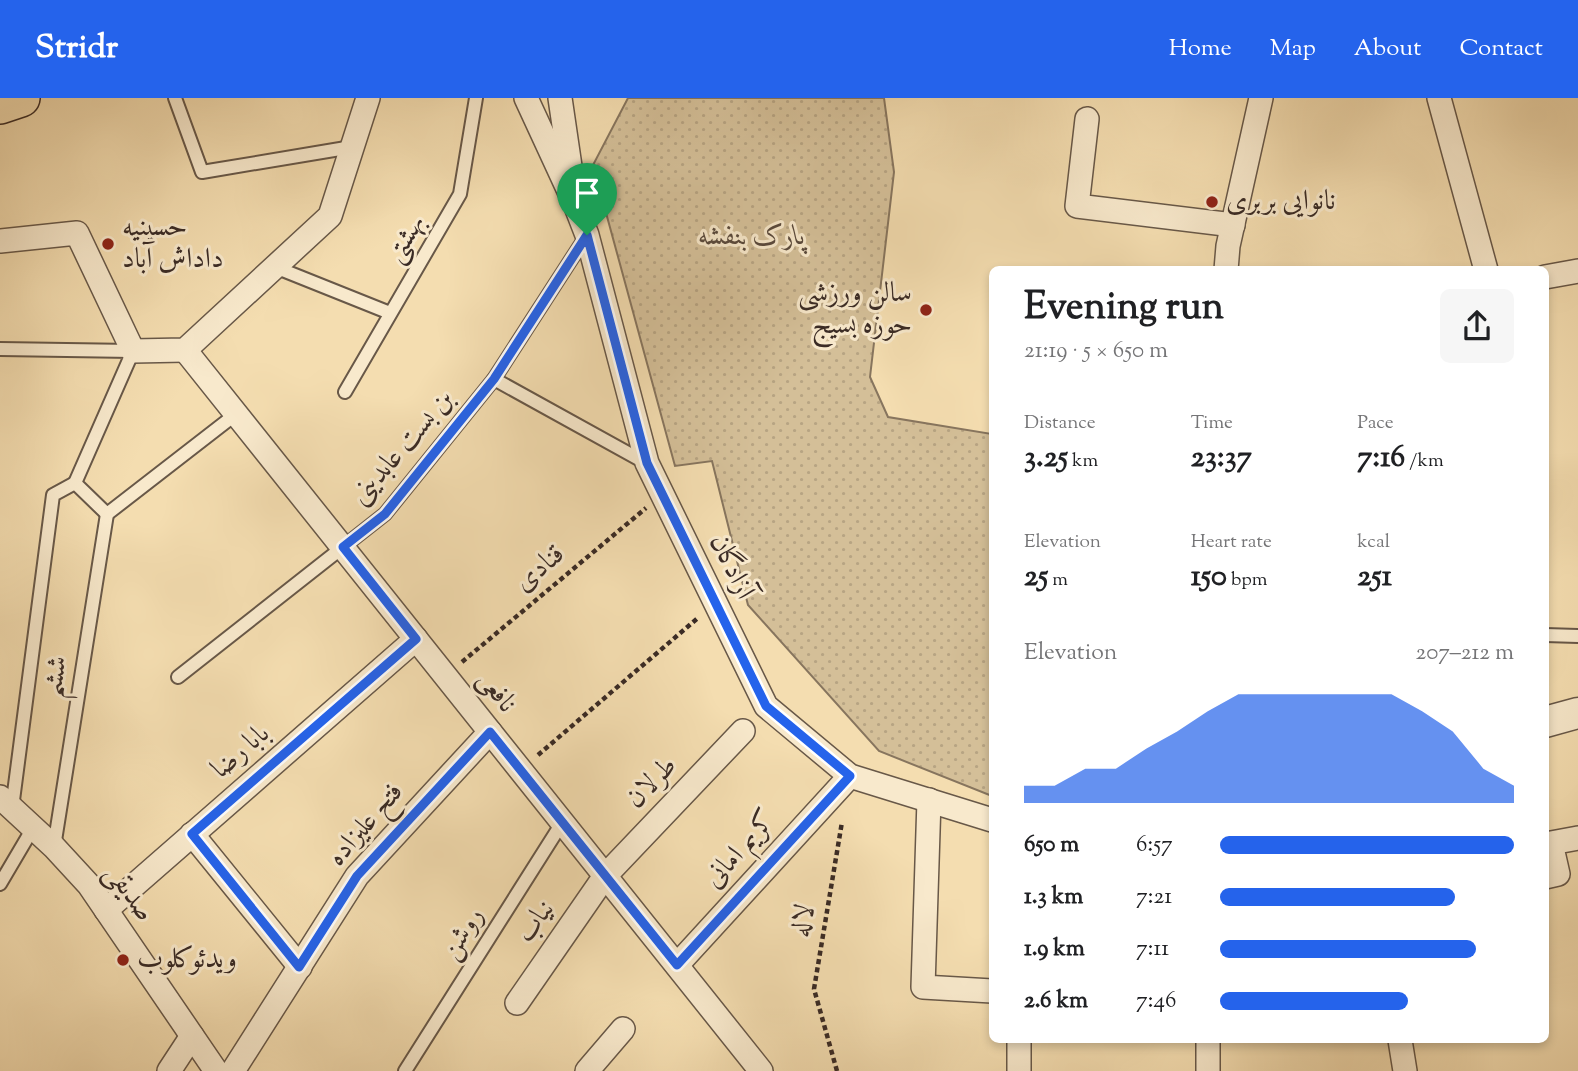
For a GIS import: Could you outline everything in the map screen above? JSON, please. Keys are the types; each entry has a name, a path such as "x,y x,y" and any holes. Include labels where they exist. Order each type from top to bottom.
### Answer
{"main road":[{"path":"0,105 21,98"}],"street":[{"path":"0,242 77,233 133,351 185,350 330,216 368,98"},
{"path":"526,98 575,204"},
{"path":"560,98 575,204"},
{"path":"1226,266 1228,246 1261,98"},
{"path":"1439,98 1485,266"},
{"path":"1087,119 1077,206 1233,225"},
{"name":"آزادگان","path":"575,204 587,235 647,463 766,706 850,776 989,819"},
{"path":"1549,276 1578,271"},
{"name":"نافعی","path":"185,350 761,1071"},
{"name":"بابا رضا","path":"106,910 416,639"},
{"path":"1549,721 1578,713"},
{"name":"طرلان","path":"605,876 743,731"},
{"name":"فتح علیزاده","path":"233,1071 357,876 490,732"},
{"name":"کریم امانی","path":"677,965 850,776"},
{"path":"929,800 923,987 989,992"},
{"name":"صدیقی","path":"6,803 54,847 89,885 216,1071"},
{"path":"192,834 299,967"},
{"path":"1549,835 1578,838"},
{"path":"1549,839 1558,874 1549,876"},
{"name":"نیاب","path":"517,1003 605,876"},
{"path":"587,1071 623,1029"},
{"path":"169,1071 192,1036"},
{"path":"1019,1043 1019,1071"},
{"path":"1208,1043 1208,1071"},
{"path":"1400,1043 1405,1071"}],"lane":[{"path":"175,98 202,172 352,148"},
{"name":"بهشتی","path":"345,392 460,194 476,98"},
{"name":"بن بست عابدینی","path":"178,677 385,514 494,379 587,235"},
{"path":"275,267 390,313"},
{"path":"0,349 133,351 75,483 52,495 6,803"},
{"path":"494,379 647,463"},
{"path":"75,483 107,514 236,414"},
{"name":"ششم","path":"54,847 107,514"},
{"path":"1549,635 1578,636"},
{"name":"روشن","path":"405,1071 562,823"},
{"path":"0,884 33,828"}],"path":[{"name":"قنادی","path":"446,676 662,494"},
{"path":"521,770 715,603"},
{"name":"لاله","path":"837,1071 814,989 850,776"}],"green space":[{"name":"پارک بنفشه","path":"628,98 884,98 894,172 870,377 888,417 989,434 989,795 879,751 748,605 712,461 675,466 593,165"}],"place":[{"name":"نانوایی بربری","path":"1212,202"},
{"name":"حسینیه داداش آباد","path":"108,244"},
{"name":"سالن ورزشی حوزه بسیج","path":"926,310"},
{"name":"ویدئوکلوب","path":"123,960"}],"route":[{"path":"587,235 647,463 766,706 850,776 677,965 490,732 357,876 299,967 192,834 416,639 343,547 385,514 494,379 587,235"}]}
